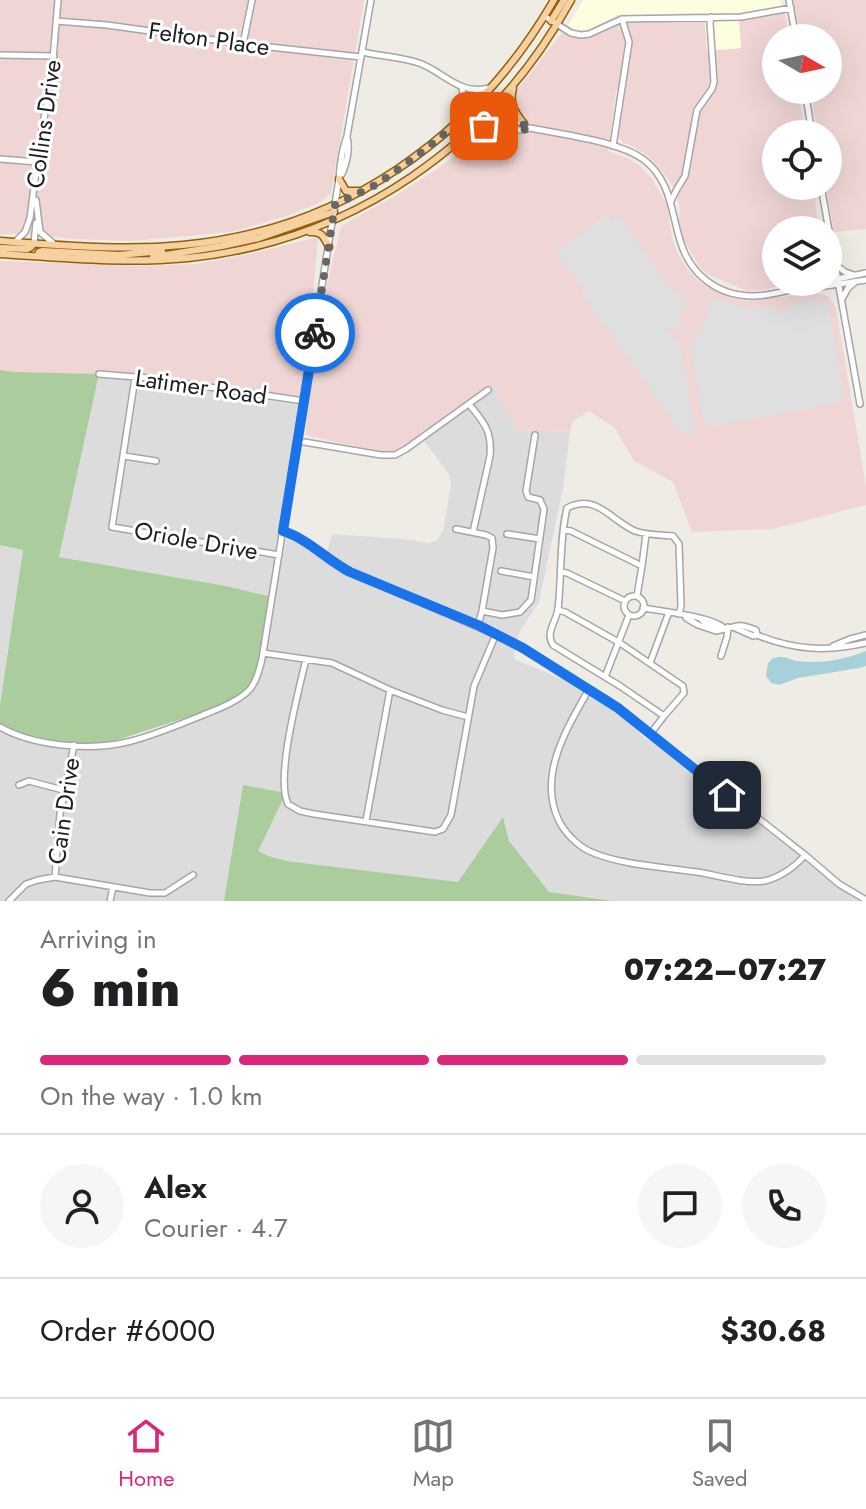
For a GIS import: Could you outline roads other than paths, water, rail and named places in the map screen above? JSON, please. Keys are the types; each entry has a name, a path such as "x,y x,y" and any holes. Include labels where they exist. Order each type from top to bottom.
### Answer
{"main road":[{"path":"0,254 147,260 217,254 302,232 396,170 457,122 516,57 554,0"},
{"path":"554,23 564,0"},
{"path":"147,260 149,257 259,238 395,189 427,167 490,112 514,85 571,0"},
{"path":"514,85 512,103 515,113 528,126"},
{"path":"472,130 488,125 505,127"},
{"path":"339,179 346,191 364,191"},
{"path":"0,241 136,248 176,246 256,233 334,212"},
{"path":"302,232 320,233 329,247"},
{"path":"0,248 27,249 34,243"},
{"path":"37,256 42,251 131,254 164,251 176,246"}],"street":[{"name":"Collins Drive","path":"15,242 29,225 54,56 58,0"},
{"path":"243,44 252,0"},
{"path":"0,727 15,736 44,743 125,743 171,728 238,699 249,690 259,672 371,0"},
{"path":"789,0 794,24"},
{"path":"544,16 571,33 584,35 622,19 741,17 791,8"},
{"path":"671,202 687,171 697,110 714,82 711,17"},
{"path":"613,146 629,42 622,19"},
{"name":"Felton Place","path":"56,21 418,63 461,88"},
{"path":"0,55 54,56"},
{"path":"457,122 464,103 461,88 473,91 492,87"},
{"path":"479,101 505,127 523,131 528,126"},
{"path":"490,112 506,120 613,146 645,160 664,183 681,248 692,267 718,288 744,295 762,295"},
{"path":"0,159 37,162"},
{"path":"664,183 679,185"},
{"path":"35,191 40,232 56,244"},
{"path":"34,243 37,218"},
{"path":"842,269 866,280"},
{"path":"842,281 866,273"},
{"path":"842,301 856,278"},
{"path":"841,296 860,404"},
{"name":"Latimer Road","path":"99,374 216,387 304,402"},
{"path":"135,378 124,456 156,461"},
{"path":"298,441 395,455 488,390"},
{"path":"469,404 487,427 491,443 473,532"},
{"path":"482,611 502,615 520,612 531,600 544,509 540,500 528,497 526,491 535,435"},
{"name":"Oriole Drive","path":"124,456 112,527 279,555"},
{"path":"664,716 553,645 550,640 558,610 567,508 581,503 603,509 634,530 673,536 679,544 681,614"},
{"path":"456,529 492,538 493,548 478,625"},
{"path":"564,530 642,566"},
{"path":"283,531 302,539 350,572 478,625 523,648 609,701 839,884 866,900"},
{"path":"507,534 540,539"},
{"path":"637,596 646,534"},
{"path":"501,571 534,577"},
{"path":"561,572 625,601"},
{"path":"625,601 637,596 642,600 643,608 639,615 629,615"},
{"path":"625,601 625,610 629,615"},
{"path":"643,608 701,619 718,627 746,626 756,630 757,635 793,647 817,649 866,635"},
{"path":"558,610 620,643 683,686 684,693 651,733"},
{"path":"650,663 669,612"},
{"path":"681,614 710,629 720,631 727,627"},
{"path":"605,677 629,615"},
{"path":"721,656 727,627"},
{"path":"306,659 290,730 284,787 285,799 290,807 416,830 438,831 450,820 474,686 496,634"},
{"path":"832,646 866,643"},
{"path":"263,653 332,663 390,690 468,717"},
{"path":"589,689 561,742 552,784 558,819 567,834 584,848 596,854 636,863 755,881 775,877 805,855"},
{"path":"366,821 390,690"},
{"name":"Cain Drive","path":"55,877 63,790 74,745"},
{"path":"19,785 29,781 63,790"},
{"path":"9,901 26,884 55,877 165,893 193,875"},
{"path":"110,901 113,887"}],"water":[{"path":"866,651 866,666 859,668 798,678 779,685 771,683 766,676 768,663 776,657 824,662"}]}
